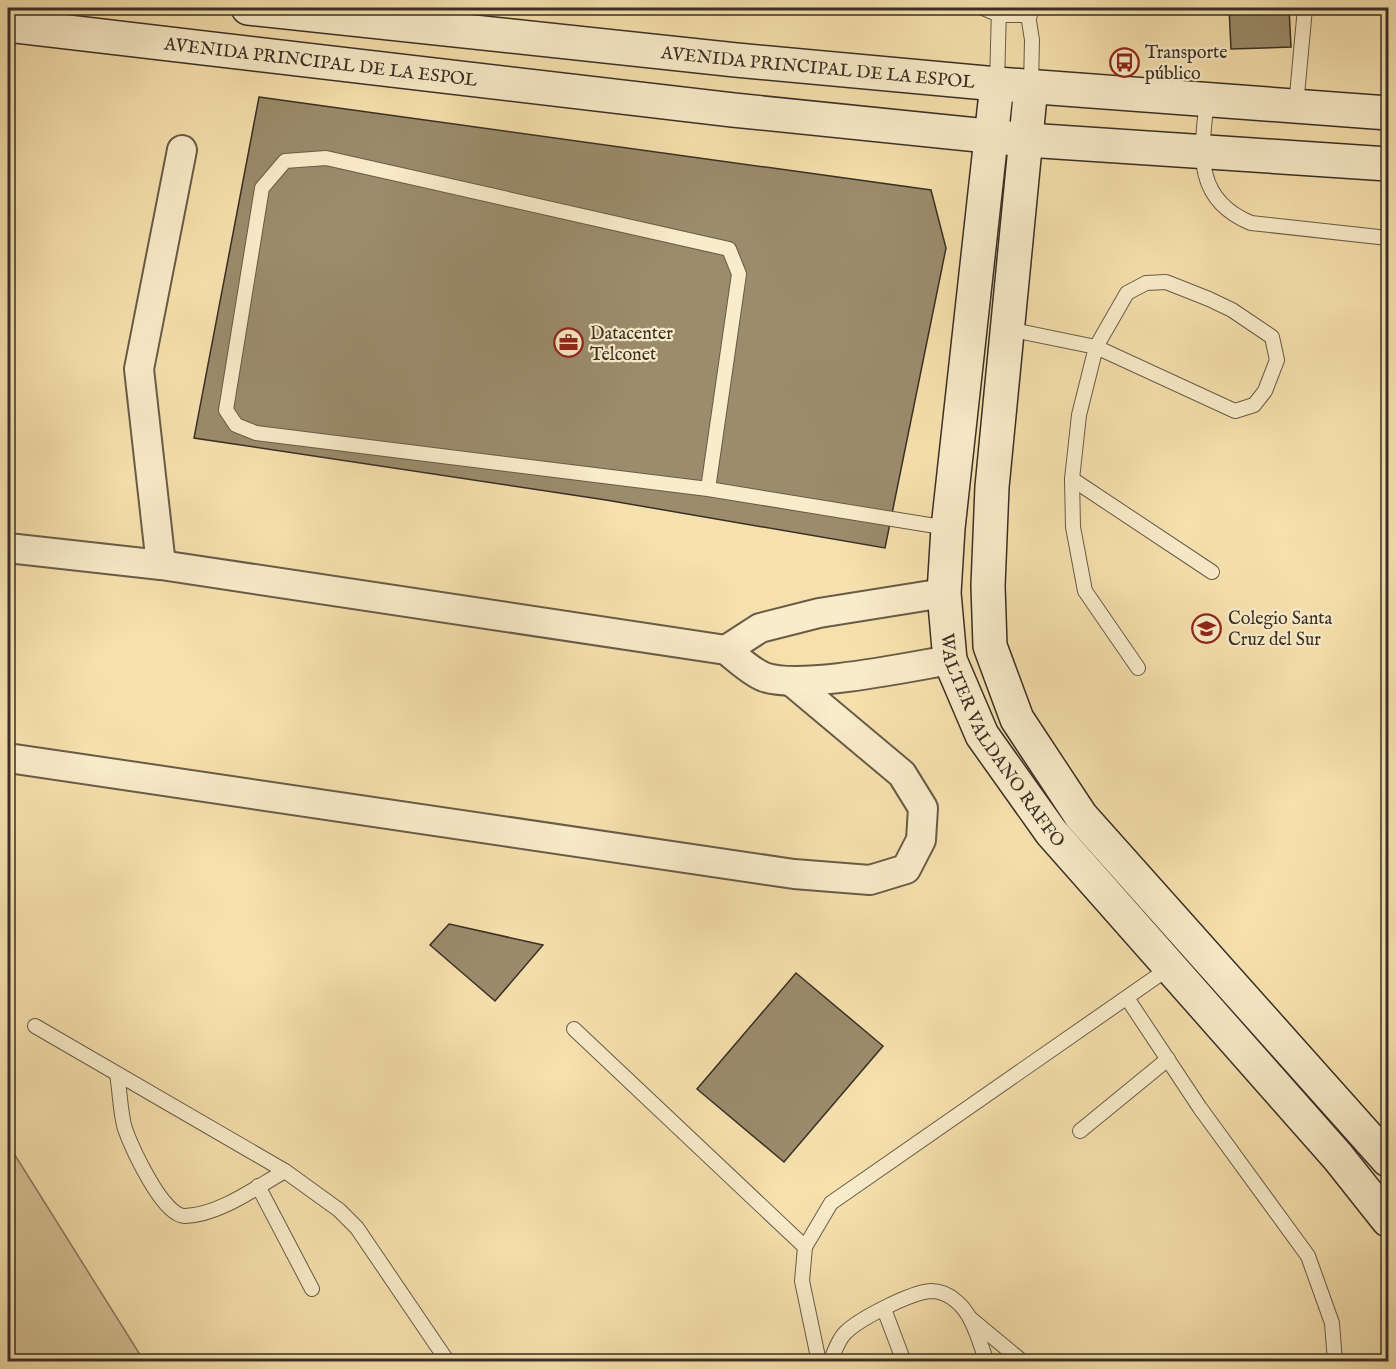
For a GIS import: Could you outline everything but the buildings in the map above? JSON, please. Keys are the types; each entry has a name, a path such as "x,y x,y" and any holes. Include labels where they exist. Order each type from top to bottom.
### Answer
{"main road":[{"name":"AVENIDA PRINCIPAL DE LA ESPOL","path":"248,8 300,10 997,84 1389,113"},
{"name":"AVENIDA PRINCIPAL DE LA ESPOL","path":"8,25 733,110 1027,140"},
{"name":"WALTER VALDANO RAFFO","path":"997,84 948,528 944,593 950,660 982,735 1038,813 1169,968 1338,1157 1389,1220"},
{"name":"WALTER VALDANO RAFFO","path":"1031,86 992,487 988,586 990,646 1017,719 1081,816 1389,1160"},
{"path":"1027,140 1389,164"},
{"path":"952,482 992,487"}],"street":[{"path":"161,565 139,369 182,150"},
{"path":"8,548 161,565 726,650 763,676 791,681 849,676 950,660"},
{"path":"726,650 760,628 819,613 944,593"},
{"path":"8,758 794,874 870,880 906,869 921,840 923,808 902,774 791,681"}],"lane":[{"path":"982,8 1000,11 1029,11 1031,86"},
{"path":"1296,106 1305,8"},
{"path":"997,84 1000,11"},
{"path":"1207,100 1201,153 1209,182 1219,203 1231,214 1251,223 1389,238"},
{"path":"708,489 739,274 729,249 326,158 285,161 262,188 226,410 236,425 256,433 708,489 948,528"},
{"path":"1008,329 1096,347 1235,411 1254,405 1265,391 1277,360 1272,337 1263,328 1232,309 1166,282 1146,283 1127,293 1096,347 1079,415 1072,479 1073,527 1085,591 1138,668"},
{"path":"1072,479 1212,572"},
{"path":"819,1362 801,1281 805,1247 831,1203 1169,968"},
{"path":"1127,998 1200,1108 1308,1256 1332,1323 1335,1362"},
{"path":"35,1026 285,1171 339,1210 357,1228 448,1362"},
{"path":"574,1029 805,1247"},
{"path":"1080,1131 1168,1059"},
{"path":"117,1074 125,1128 149,1180 171,1212 182,1217 206,1213 285,1171"},
{"path":"258,1186 312,1289"},
{"path":"830,1362 844,1334 884,1309 919,1293 932,1291 946,1294 959,1303 970,1318 1023,1362"},
{"path":"884,1309 904,1362"},
{"path":"970,1318 987,1362"}],"shaded area":[{"path":"8,1144 144,1361 8,1361"}],"place":[{"name":"Transporte público","path":"1124,62"},
{"name":"Datacenter Telconet","path":"569,343"},
{"name":"Colegio Santa Cruz del Sur","path":"1207,628"}]}
